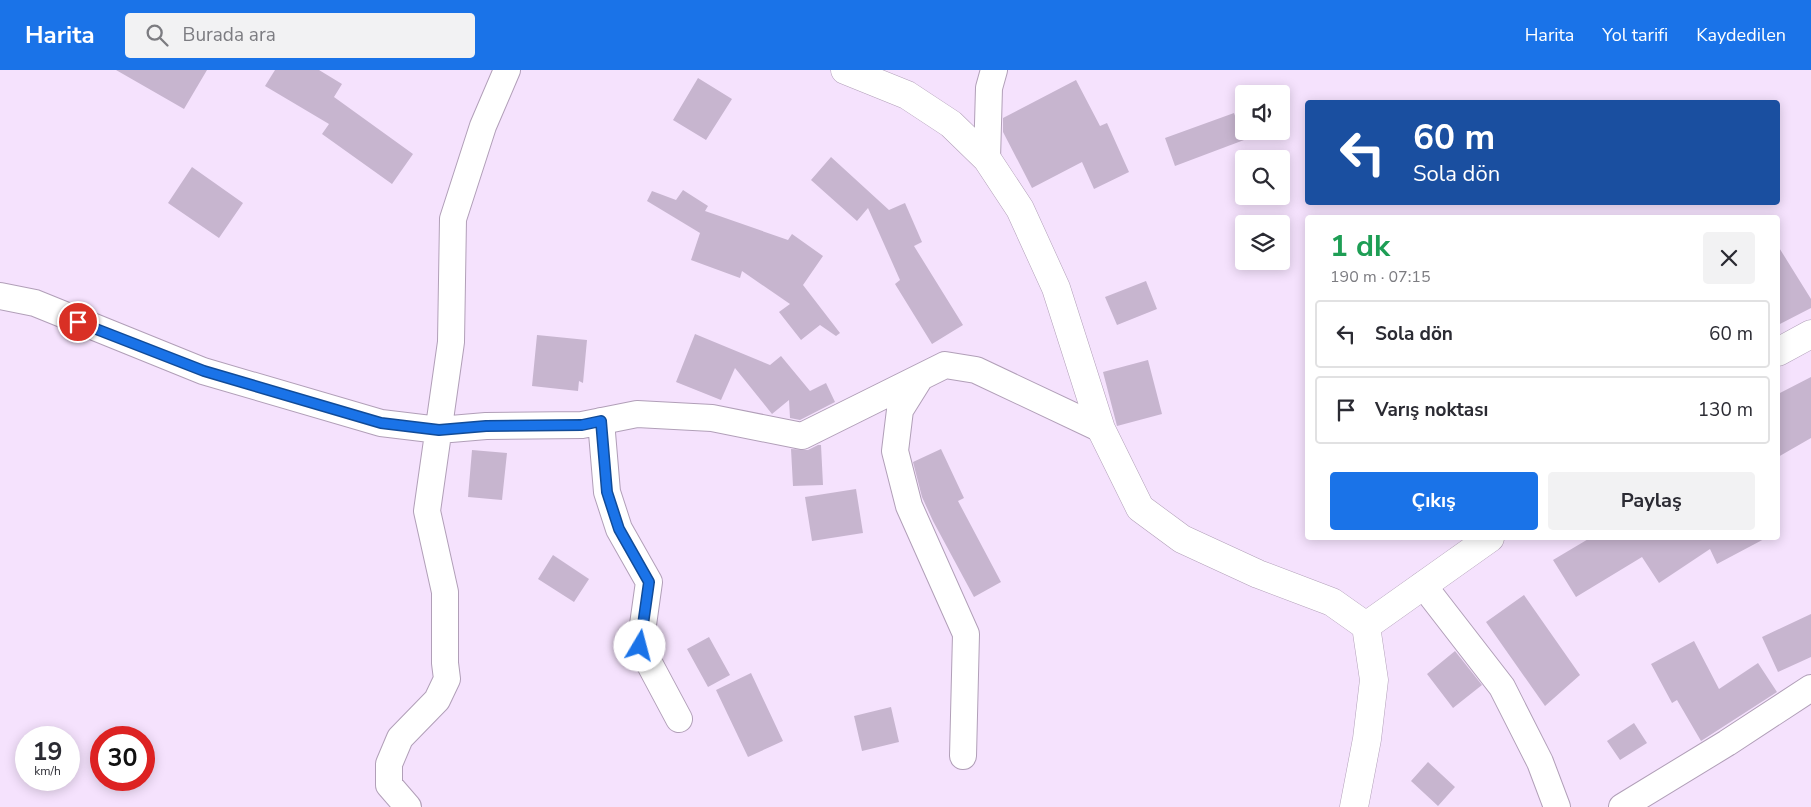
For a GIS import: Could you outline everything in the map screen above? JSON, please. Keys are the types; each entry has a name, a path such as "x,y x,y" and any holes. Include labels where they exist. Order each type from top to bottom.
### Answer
{"street":[{"path":"408,807 389,786 389,764 400,738 437,700 447,679 445,663 445,592 427,512 452,342 453,219 483,126 507,70"},
{"path":"845,70 907,95 951,124 987,159 1020,209 1056,288 1101,429 1140,508 1182,539 1258,574 1332,602 1366,626 1374,680 1367,739 1354,807"},
{"path":"987,159 989,88 994,70"},
{"path":"0,296 35,303 204,371 381,423 439,430 486,426 582,425 637,414 712,418 802,436 945,366 976,370 1101,429"},
{"path":"1780,351 1811,334"},
{"path":"920,378 900,410 895,451 909,506 966,634 963,756"},
{"path":"601,421 607,492 619,529 649,582 640,646 679,719"},
{"path":"1366,626 1487,540"},
{"path":"1423,585 1502,687 1540,762 1557,807"},
{"path":"1622,807 1727,743 1811,688"}],"building":[{"path":"116,70 207,70 184,109"},
{"path":"275,70 319,70 342,84 334,97 413,154 392,184 322,134 329,124 265,86"},
{"path":"698,78 732,99 706,140 673,120"},
{"path":"1076,80 1100,126 1107,123 1129,172 1094,189 1082,162 1032,188 1003,132 1003,118"},
{"path":"1234,113 1235,140 1244,140 1175,166 1165,138"},
{"path":"831,157 889,210 905,203 922,242 914,246 963,325 932,344 895,284 900,280 868,208 857,221 811,180"},
{"path":"192,167 243,203 219,238 168,203"},
{"path":"683,190 708,206 705,211 788,240 792,234 823,256 803,285 840,333 836,336 820,325 801,340 779,312 790,304 742,271 740,278 691,260 700,233 647,201 652,191 676,200"},
{"path":"1780,249 1811,299 1811,308 1780,324"},
{"path":"1146,281 1157,309 1117,325 1105,297"},
{"path":"695,334 770,365 781,356 810,391 826,383 835,402 800,420 790,418 789,400 772,414 735,368 721,400 676,382"},
{"path":"537,335 587,340 583,383 579,381 578,391 532,386"},
{"path":"1148,360 1162,414 1117,426 1103,372"},
{"path":"1811,377 1811,438 1780,456 1780,393"},
{"path":"821,445 823,485 793,486 791,449 808,450"},
{"path":"941,449 964,498 958,501 1001,582 974,597 922,497 913,462"},
{"path":"472,450 507,453 502,500 468,497"},
{"path":"856,489 863,533 812,541 805,497"},
{"path":"1587,540 1762,540 1717,564 1710,549 1659,583 1642,557 1576,597 1553,560"},
{"path":"553,555 589,579 574,602 538,579"},
{"path":"1524,595 1580,675 1545,706 1486,622"},
{"path":"1811,614 1811,657 1778,672 1762,637"},
{"path":"709,637 730,675 708,687 687,649"},
{"path":"1694,641 1719,689 1758,663 1777,692 1701,741 1677,700 1672,703 1651,664"},
{"path":"1455,651 1482,685 1453,708 1427,674"},
{"path":"751,673 783,741 748,757 716,690"},
{"path":"891,707 899,742 862,751 854,716"},
{"path":"1634,723 1647,743 1620,760 1607,741"},
{"path":"1428,762 1455,787 1438,806 1411,781"}],"route":[{"path":"78,322 204,371 381,423 439,430 486,426 582,425 601,421 607,492 619,529 649,582 640,646"}]}
